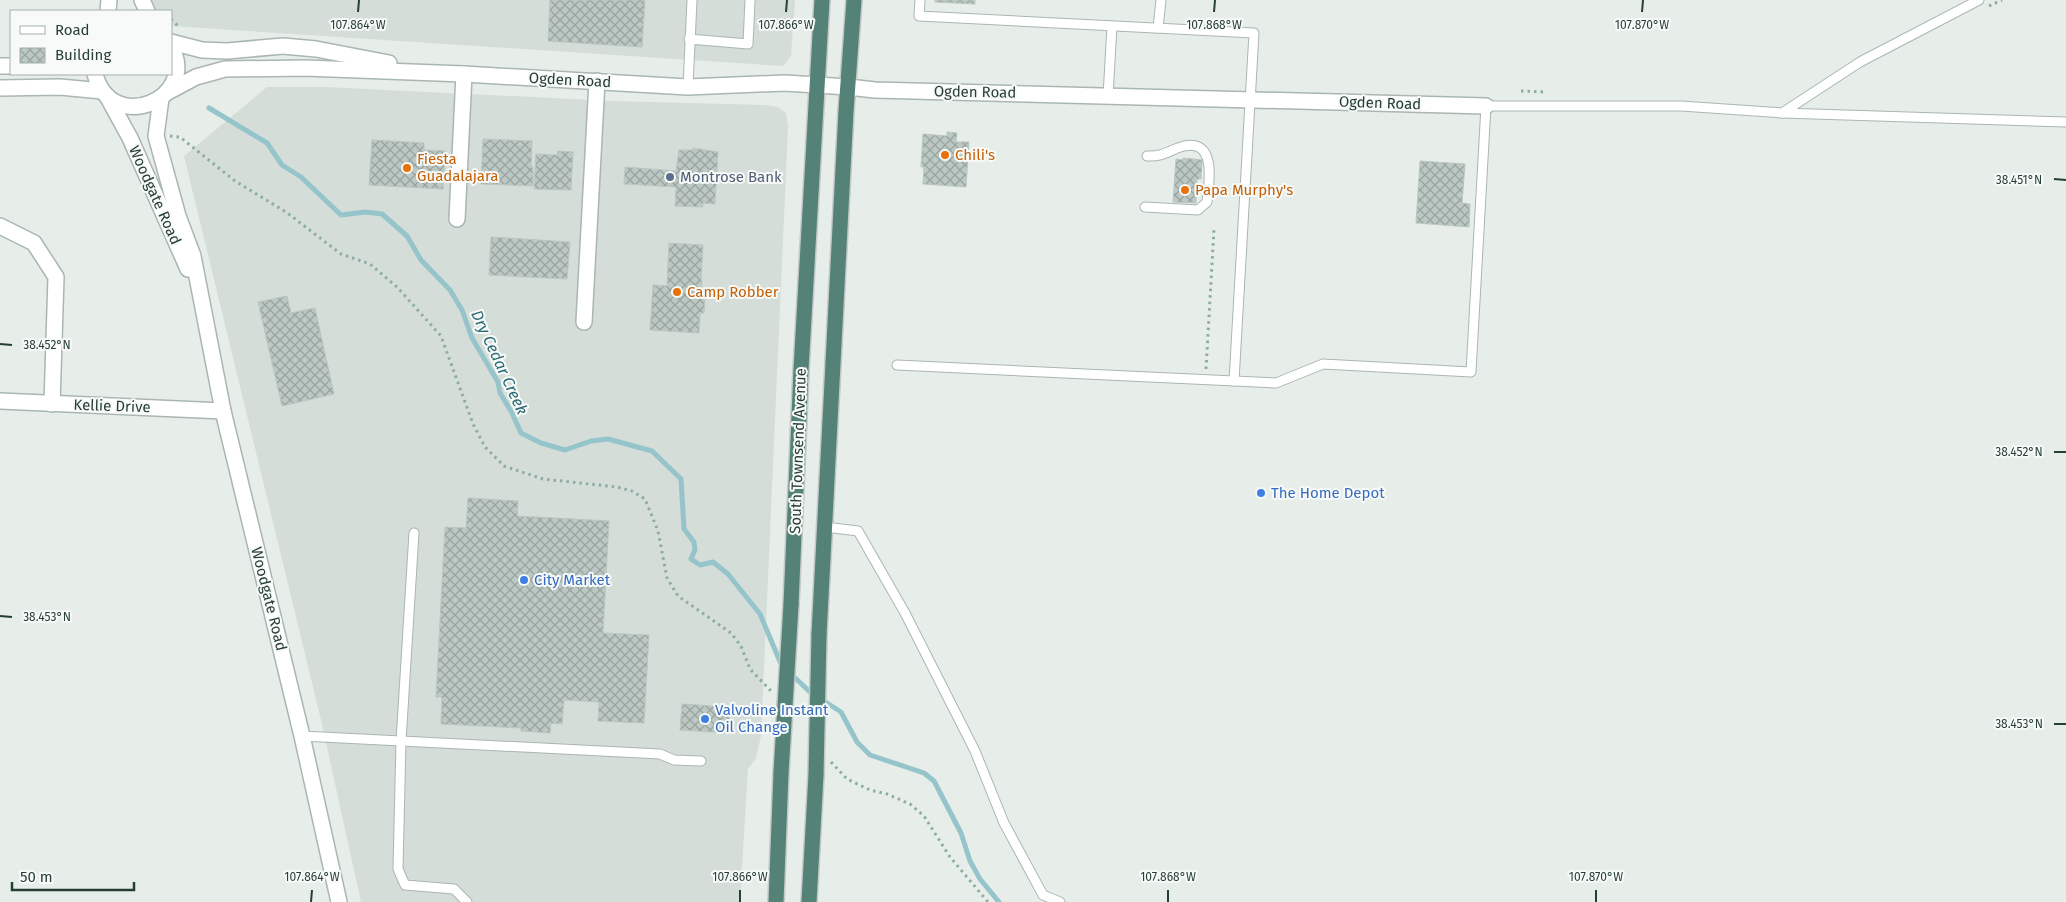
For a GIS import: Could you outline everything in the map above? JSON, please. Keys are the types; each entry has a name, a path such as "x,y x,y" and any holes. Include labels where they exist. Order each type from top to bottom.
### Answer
{"highway":[{"name":"South Townsend Avenue","path":"776,902 801,370 822,0"},
{"name":"South Townsend Avenue","path":"809,902 816,775 819,635 854,0"}],"street":[{"name":"Ogden Road","path":"172,42 202,50 283,46 316,49 400,65 464,74"},
{"name":"Woodgate Road","path":"172,50 176,62 176,73 172,84 163,96 156,136 178,216 193,256 223,411 302,736 339,902"},
{"name":"Ogden Road","path":"104,93 116,103 139,107 151,104 196,77 225,70 305,68 464,74 688,87 785,83 875,90 1486,106"},
{"path":"457,219 464,74"},
{"name":"Woodgate Road","path":"95,75 130,138 200,295"},
{"path":"584,322 597,81"},
{"path":"0,88 60,87 104,93"},
{"path":"0,226 34,243 56,277 52,404"},
{"name":"Kellie Drive","path":"0,401 223,411"}],"lane":[{"path":"688,87 692,0"},
{"path":"689,39 748,44 750,0"},
{"path":"920,0 919,16 1254,33 1234,382"},
{"path":"1158,28 1161,0"},
{"path":"1782,113 1860,62 1979,0"},
{"path":"1108,96 1112,26"},
{"path":"896,365 1276,383 1323,364 1471,372 1486,106 1681,106 1782,113 2066,122"},
{"path":"1144,208 1198,210 1207,202 1208,187 1209,162 1205,152 1196,147 1185,146 1159,156 1147,156"},
{"path":"825,527 858,531 914,630 975,751 1004,823 1043,895 1060,902"},
{"path":"414,532 401,741 398,870 405,885 454,889 467,902"},
{"path":"302,736 660,754 674,760 701,761"}],"path":[{"path":"156,136 180,137 235,181 286,212 341,254 370,264 397,288 441,336 473,424 485,447 504,466 543,479 617,486 632,491 645,499 658,531 667,578 678,596 731,633 741,646 750,669 775,696"},
{"path":"1206,380 1214,229"},
{"path":"828,759 847,779 870,790 887,794 910,804 924,816 950,857 988,902"}],"shaded area":[{"path":"139,0 795,0 791,56 783,66 172,26 172,10 142,10"},
{"path":"267,87 325,87 614,101 764,105 778,107 786,113 788,127 761,736 756,758 748,769 740,902 361,902 321,720 184,156"}],"building":[{"path":"550,0 645,0 642,47 548,41"},
{"path":"935,0 975,0 975,4 935,2"},
{"name":"Chili's","path":"947,132 957,133 956,142 969,142 966,187 923,184 924,167 921,167 923,134 947,136"},
{"path":"483,139 532,141 531,167 533,167 533,186 481,184"},
{"name":"Fiesta Guadalajara","path":"372,140 424,143 424,150 445,151 443,189 369,185"},
{"name":"Montrose Bank","path":"693,148 718,152 715,204 703,203 703,207 675,206 676,187 624,184 625,167 676,171 679,150 693,150"},
{"path":"558,151 573,152 571,190 534,189 536,154 557,155"},
{"name":"Papa Murphy's","path":"1183,158 1202,160 1201,179 1197,179 1196,203 1173,202 1176,159 1183,160"},
{"path":"1420,161 1465,164 1462,203 1470,204 1469,227 1416,223"},
{"path":"491,237 570,242 567,279 489,275"},
{"name":"Camp Robber","path":"669,243 703,245 701,298 705,298 704,313 700,313 699,333 650,330 653,285 667,286"},
{"path":"287,296 291,313 315,308 334,394 282,406 258,302"},
{"name":"City Market","path":"468,498 518,501 517,516 609,521 603,633 649,635 644,723 598,721 599,702 564,700 562,724 551,723 550,733 521,731 521,728 441,724 442,697 436,697 445,527 466,528"},
{"name":"Valvoline Instant Oil Change","path":"682,704 730,707 728,733 680,730"}],"waterway":[{"name":"Dry Cedar Creek","path":"209,108 267,143 282,165 301,177 341,215 365,212 382,214 407,236 421,260 450,290 462,310 472,338 498,382 500,393 521,433 541,443 565,450 591,441 608,439 652,451 681,479 684,529 694,542 695,550 691,559 700,565 713,562 728,574 760,614 784,667"},
{"name":"Dry Cedar Creek","path":"790,673 810,692 841,712 857,742 870,755 924,773 934,781 961,833 970,861 980,879 999,902"}],"place":[{"name":"Chili's","path":"945,155"},
{"name":"Fiesta Guadalajara","path":"407,168"},
{"name":"Montrose Bank","path":"670,177"},
{"name":"Papa Murphy's","path":"1185,190"},
{"name":"Camp Robber","path":"677,292"},
{"name":"The Home Depot","path":"1261,493"},
{"name":"City Market","path":"524,580"},
{"name":"Valvoline Instant Oil Change","path":"705,719"}]}
